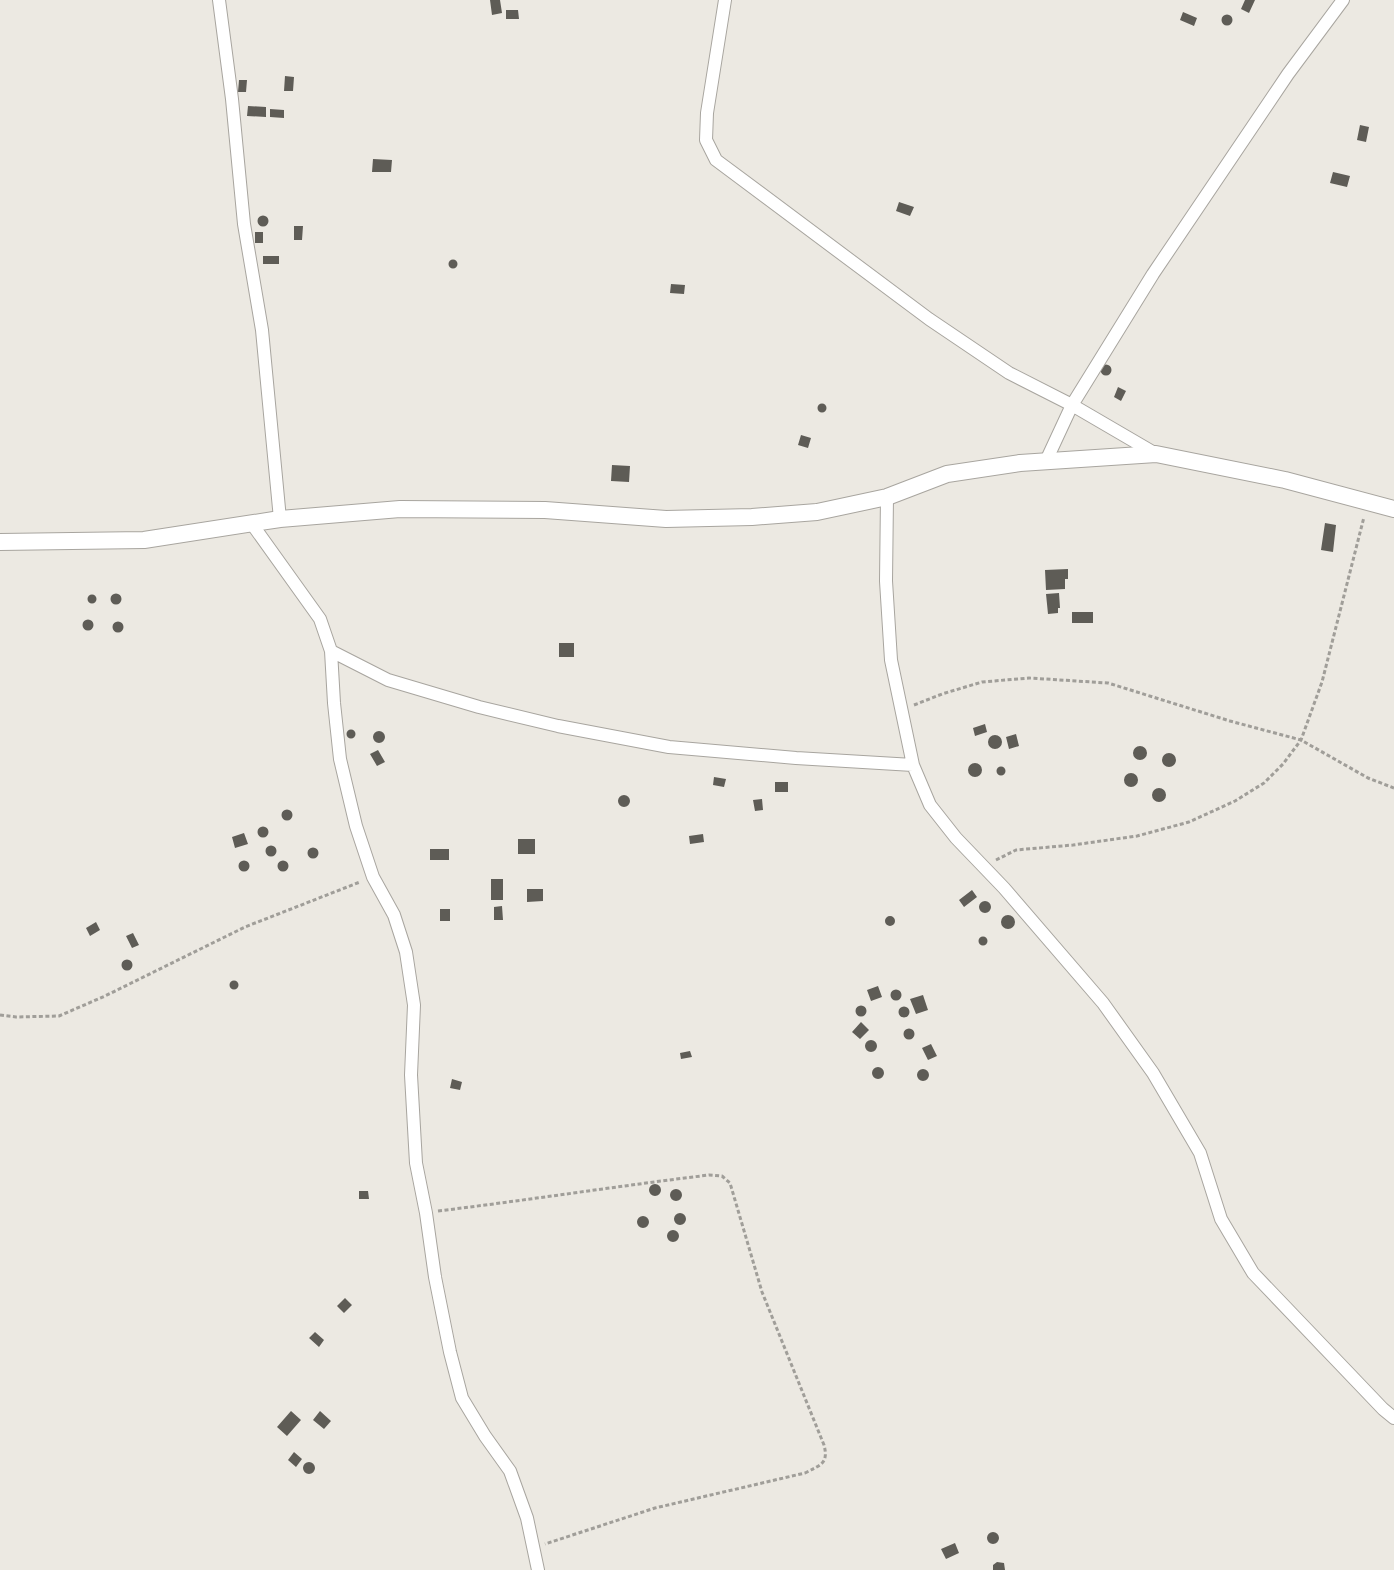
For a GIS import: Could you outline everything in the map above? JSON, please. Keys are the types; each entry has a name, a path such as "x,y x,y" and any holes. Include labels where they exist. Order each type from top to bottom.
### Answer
{"street":[{"path":"219,0 232,99 244,224 262,330 280,519"},
{"path":"725,0 707,113 706,140 716,160 929,319 1009,372 1072,405 1156,454"},
{"path":"1046,461 1072,405 1153,274 1288,74 1343,0"},
{"path":"0,542 144,540 280,519 400,510 545,510 666,519 752,517 817,512 887,497 947,474 1020,463 1156,454 1285,480 1394,509"},
{"path":"887,497 886,581 891,660 913,765 930,805 956,838 1103,1004 1154,1073 1200,1153 1221,1219 1253,1273 1383,1409 1394,1418"},
{"path":"252,524 320,619 331,651 340,759 356,826 373,877 394,915 406,952 414,1004 411,1076 416,1163 450,1352 462,1398 485,1436 510,1471 527,1518 538,1570"},
{"path":"331,651 388,680 479,707 558,726 669,747 796,758 913,765"}],"path":[{"path":"984,868 1003,855 1016,850 1073,845 1137,836 1189,822 1236,801 1264,783 1283,764 1301,740 1322,682 1367,502"},
{"path":"902,710 942,694 982,682 1029,678 1108,683 1230,721 1301,740 1368,778 1394,788"},
{"path":"0,1015 16,1017 59,1016 105,996 244,927 373,877"},
{"path":"426,1213 612,1186 709,1175 722,1176 730,1183 762,1292 824,1445 825,1460 805,1473 655,1508 533,1548"}],"building":[{"path":"490,0 500,0 502,13 492,15"},
{"path":"1245,0 1255,0 1249,13 1241,9"},
{"path":"506,10 518,10 519,19 506,19"},
{"path":"1183,12 1197,18 1194,26 1180,20"},
{"path":"1227,14 1233,20 1227,26 1221,20"},
{"path":"285,76 294,77 293,91 284,91"},
{"path":"239,80 247,80 246,92 238,92"},
{"path":"248,106 266,107 266,117 247,116"},
{"path":"270,109 284,110 284,118 270,117"},
{"path":"1360,125 1369,127 1366,142 1357,140"},
{"path":"373,159 392,160 391,172 372,172"},
{"path":"1333,172 1350,176 1347,187 1330,183"},
{"path":"899,202 914,207 910,216 896,211"},
{"path":"263,215 269,221 263,227 257,221"},
{"path":"294,226 303,226 302,240 294,240"},
{"path":"255,232 263,232 263,243 255,243"},
{"path":"263,256 279,256 279,264 263,264"},
{"path":"453,259 458,264 453,269 448,264"},
{"path":"671,284 685,285 684,294 670,293"},
{"path":"1104,365 1108,365 1111,370 1110,374 1104,375 1101,372 1101,368"},
{"path":"1118,387 1126,391 1121,401 1114,397"},
{"path":"822,404 826,408 822,412 818,408"},
{"path":"801,435 811,438 808,448 798,445"},
{"path":"612,465 630,466 629,482 611,481"},
{"path":"1325,523 1336,525 1333,552 1321,550"},
{"path":"1068,569 1065,589 1046,590 1045,570"},
{"path":"116,593 122,599 116,605 110,599"},
{"path":"1059,593 1060,608 1058,608 1058,613 1048,614 1046,594"},
{"path":"92,594 97,599 92,604 87,599"},
{"path":"1072,612 1093,612 1093,623 1072,623"},
{"path":"88,619 94,625 88,631 82,625"},
{"path":"118,621 124,627 118,633 112,627"},
{"path":"559,643 574,643 574,657 559,657"},
{"path":"985,724 987,732 975,736 973,728"},
{"path":"351,729 356,734 351,739 346,734"},
{"path":"377,731 381,731 385,737 381,743 377,743 373,739 373,735"},
{"path":"1016,734 1019,746 1009,749 1006,737"},
{"path":"995,735 1000,737 1002,742 1000,747 995,749 990,747 988,742 990,737"},
{"path":"1140,746 1145,748 1147,753 1145,758 1140,760 1135,758 1133,753 1135,748"},
{"path":"378,750 385,762 377,766 370,754"},
{"path":"1169,753 1174,755 1176,760 1174,765 1169,767 1164,765 1162,760 1164,755"},
{"path":"975,763 980,765 982,770 980,775 975,777 970,775 968,770 970,765"},
{"path":"1001,766 1006,771 1001,776 996,771"},
{"path":"1131,773 1136,775 1138,780 1136,785 1131,787 1126,785 1124,780 1126,775"},
{"path":"714,777 726,779 724,787 713,785"},
{"path":"775,782 788,782 788,792 775,792"},
{"path":"1159,788 1164,790 1166,795 1164,800 1159,802 1154,800 1152,795 1154,790"},
{"path":"624,795 630,801 624,807 618,801"},
{"path":"762,799 763,810 755,811 753,800"},
{"path":"285,810 289,810 292,815 291,819 285,820 282,817 282,813"},
{"path":"261,827 265,827 268,832 267,836 261,837 258,834 258,830"},
{"path":"244,833 248,844 235,848 232,837"},
{"path":"703,834 704,842 690,844 689,836"},
{"path":"518,839 535,839 535,854 518,854"},
{"path":"269,846 273,846 276,851 275,855 269,856 266,853 266,849"},
{"path":"311,848 315,848 318,853 317,857 311,858 308,855 308,851"},
{"path":"430,849 449,849 449,860 430,860"},
{"path":"242,861 246,861 249,866 248,870 242,871 239,868 239,864"},
{"path":"281,861 285,861 288,866 287,870 281,871 278,868 278,864"},
{"path":"491,879 503,879 503,900 491,900"},
{"path":"527,889 543,889 543,901 527,902"},
{"path":"972,890 977,897 964,907 959,900"},
{"path":"983,901 987,901 991,907 987,913 983,913 979,909 979,905"},
{"path":"502,906 503,920 494,920 494,907"},
{"path":"440,909 450,909 450,921 440,921"},
{"path":"1008,915 1013,917 1015,922 1013,927 1008,929 1003,927 1001,922 1003,917"},
{"path":"890,916 895,921 890,926 885,921"},
{"path":"96,922 100,930 90,936 86,928"},
{"path":"133,933 139,945 132,948 126,936"},
{"path":"983,936 988,941 983,946 978,941"},
{"path":"127,959 133,965 127,971 121,965"},
{"path":"234,980 239,985 234,990 229,985"},
{"path":"878,986 882,997 871,1001 867,990"},
{"path":"896,989 902,995 896,1001 890,995"},
{"path":"923,995 928,1010 916,1014 910,999"},
{"path":"861,1005 867,1011 861,1017 855,1011"},
{"path":"904,1006 910,1012 904,1018 898,1012"},
{"path":"861,1022 869,1030 860,1039 852,1032"},
{"path":"909,1028 915,1034 909,1040 903,1034"},
{"path":"873,1040 876,1041 876,1051 869,1052 866,1051 865,1044 866,1041"},
{"path":"931,1044 937,1056 928,1060 922,1048"},
{"path":"690,1051 692,1057 681,1059 680,1053"},
{"path":"880,1067 883,1068 883,1078 876,1079 873,1078 872,1071 873,1068"},
{"path":"925,1069 928,1070 928,1080 921,1081 918,1080 917,1073 918,1070"},
{"path":"452,1079 462,1082 460,1090 450,1088"},
{"path":"653,1184 657,1184 661,1190 657,1196 653,1196 649,1192 649,1188"},
{"path":"674,1189 678,1189 682,1195 678,1201 674,1201 670,1197 670,1193"},
{"path":"359,1191 368,1191 369,1199 359,1199"},
{"path":"678,1213 682,1213 686,1219 682,1225 678,1225 674,1221 674,1217"},
{"path":"641,1216 645,1216 649,1222 645,1228 641,1228 637,1224 637,1220"},
{"path":"671,1230 675,1230 679,1236 675,1242 671,1242 667,1238 667,1234"},
{"path":"345,1298 352,1305 344,1313 337,1306"},
{"path":"315,1332 324,1340 319,1347 309,1338"},
{"path":"291,1411 301,1420 287,1436 277,1427"},
{"path":"320,1411 331,1421 324,1429 313,1420"},
{"path":"294,1452 302,1459 296,1467 288,1460"},
{"path":"307,1462 311,1462 315,1468 311,1474 307,1474 303,1470 303,1466"},
{"path":"991,1532 995,1532 999,1538 995,1544 991,1544 987,1540 987,1536"},
{"path":"955,1543 959,1553 946,1559 941,1549"},
{"path":"997,1562 1004,1563 1005,1570 993,1570 993,1565"}]}
